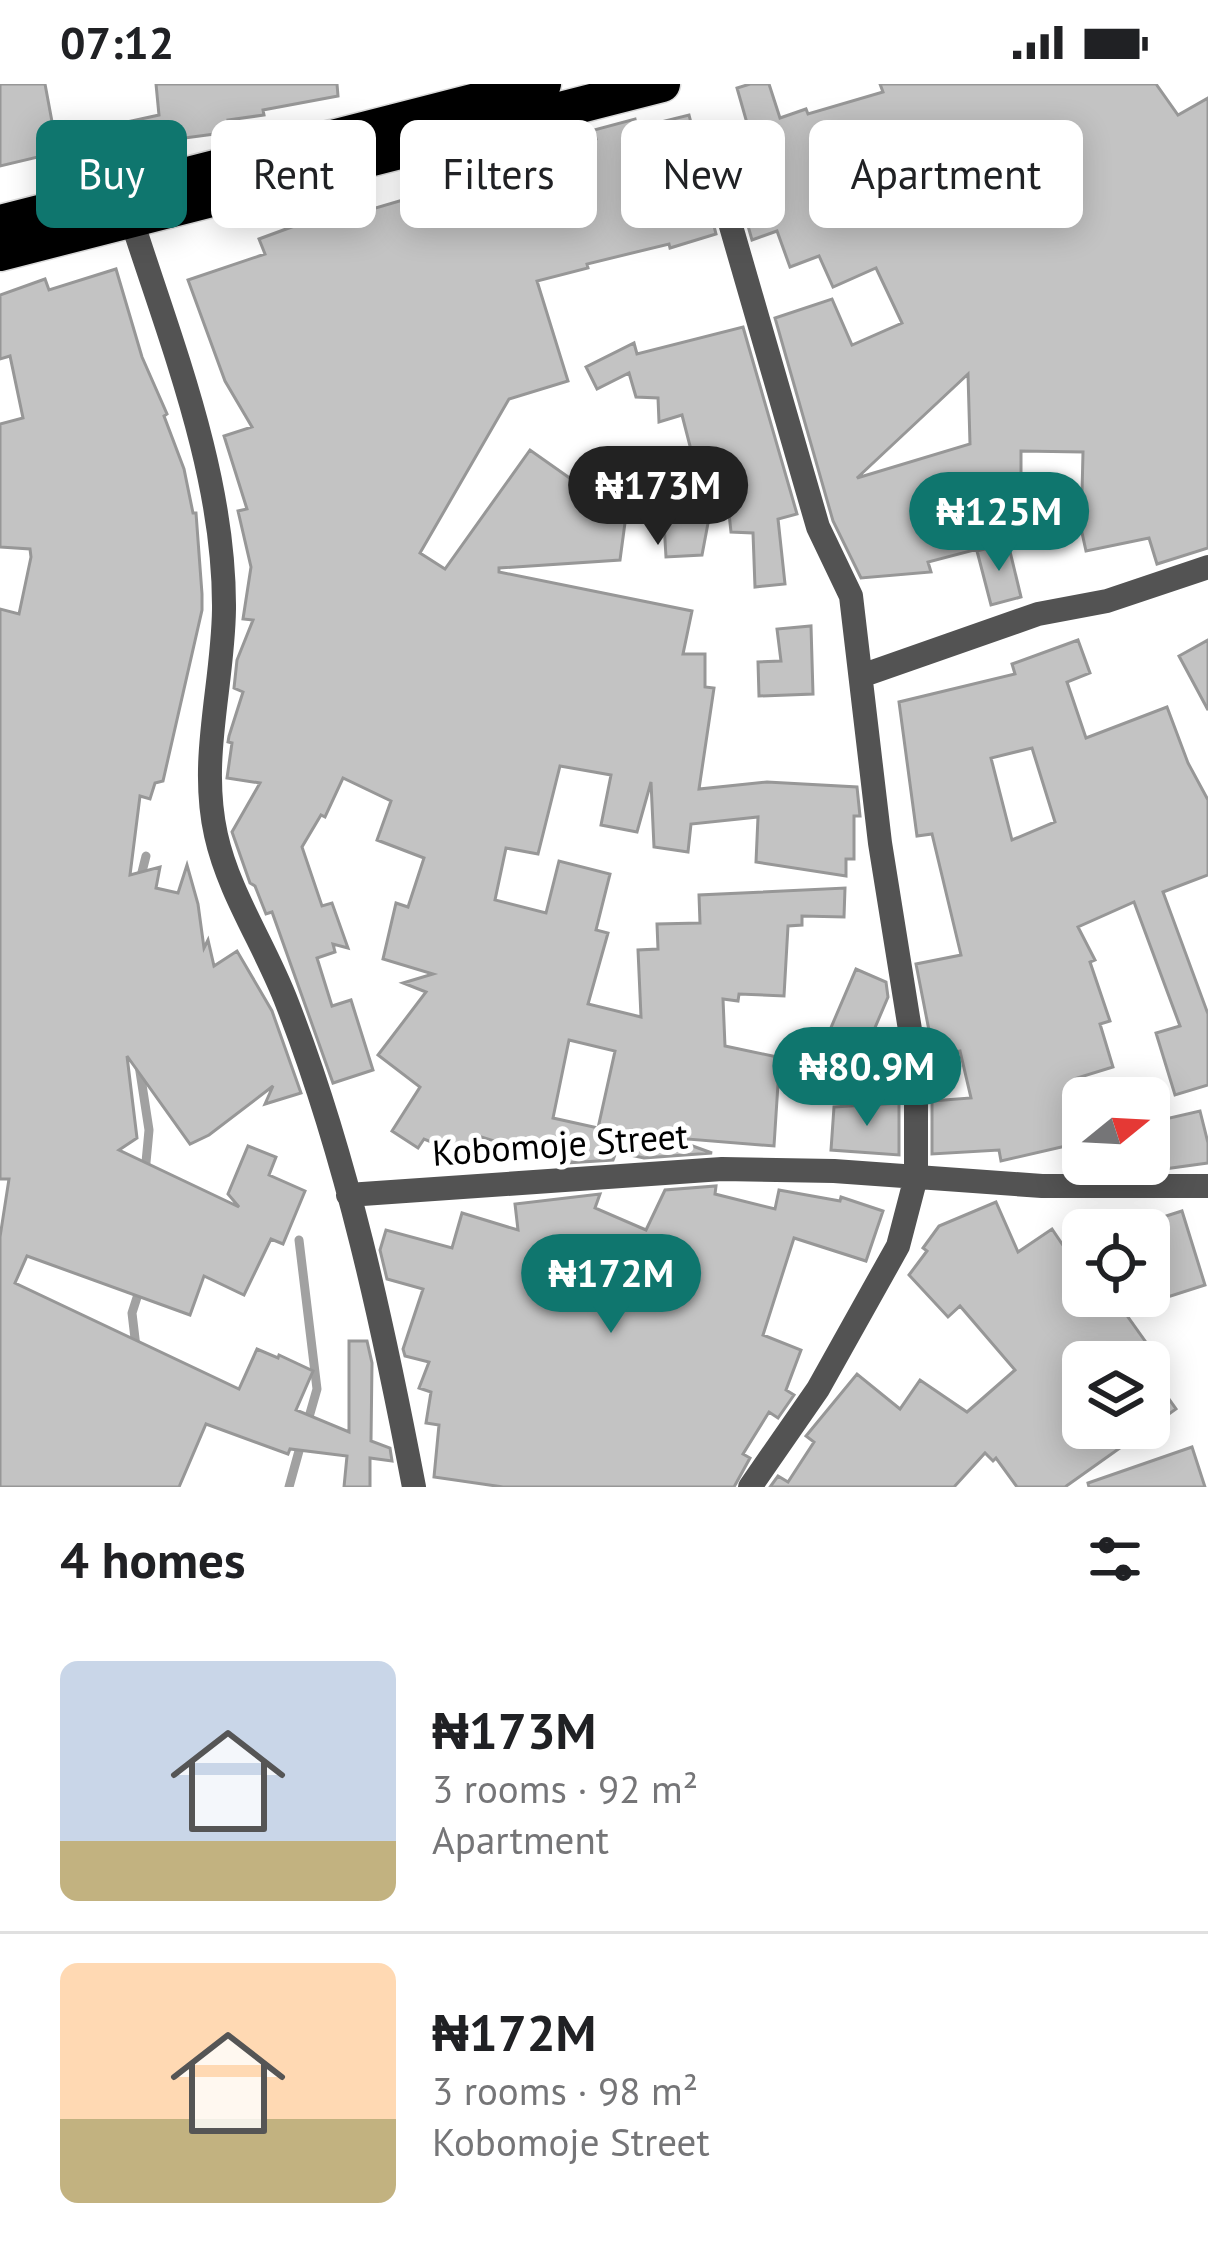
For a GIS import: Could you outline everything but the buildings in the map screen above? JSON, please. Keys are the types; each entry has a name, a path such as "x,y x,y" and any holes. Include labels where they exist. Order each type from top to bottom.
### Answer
{"highway":[{"path":"0,224 543,84"},
{"path":"187,207 662,84"},
{"path":"0,253 104,228"}],"street":[{"path":"135,228 181,373 217,526 224,608 207,770 217,839 287,1001 348,1195 414,1487"},
{"path":"731,228 818,527 851,596 880,843 916,1067 916,1177 898,1246 818,1389 750,1487"},
{"path":"860,676 1038,614 1107,601 1208,567"},
{"name":"Kobomoje Street","path":"348,1195 722,1169 1042,1186 1208,1186"}],"waterway":[{"path":"140,880 146,856"},
{"path":"139,1065 149,1130 145,1173"},
{"path":"299,1240 317,1389 307,1424"},
{"path":"136,1347 132,1313 140,1288"},
{"path":"289,1487 302,1440"}]}
